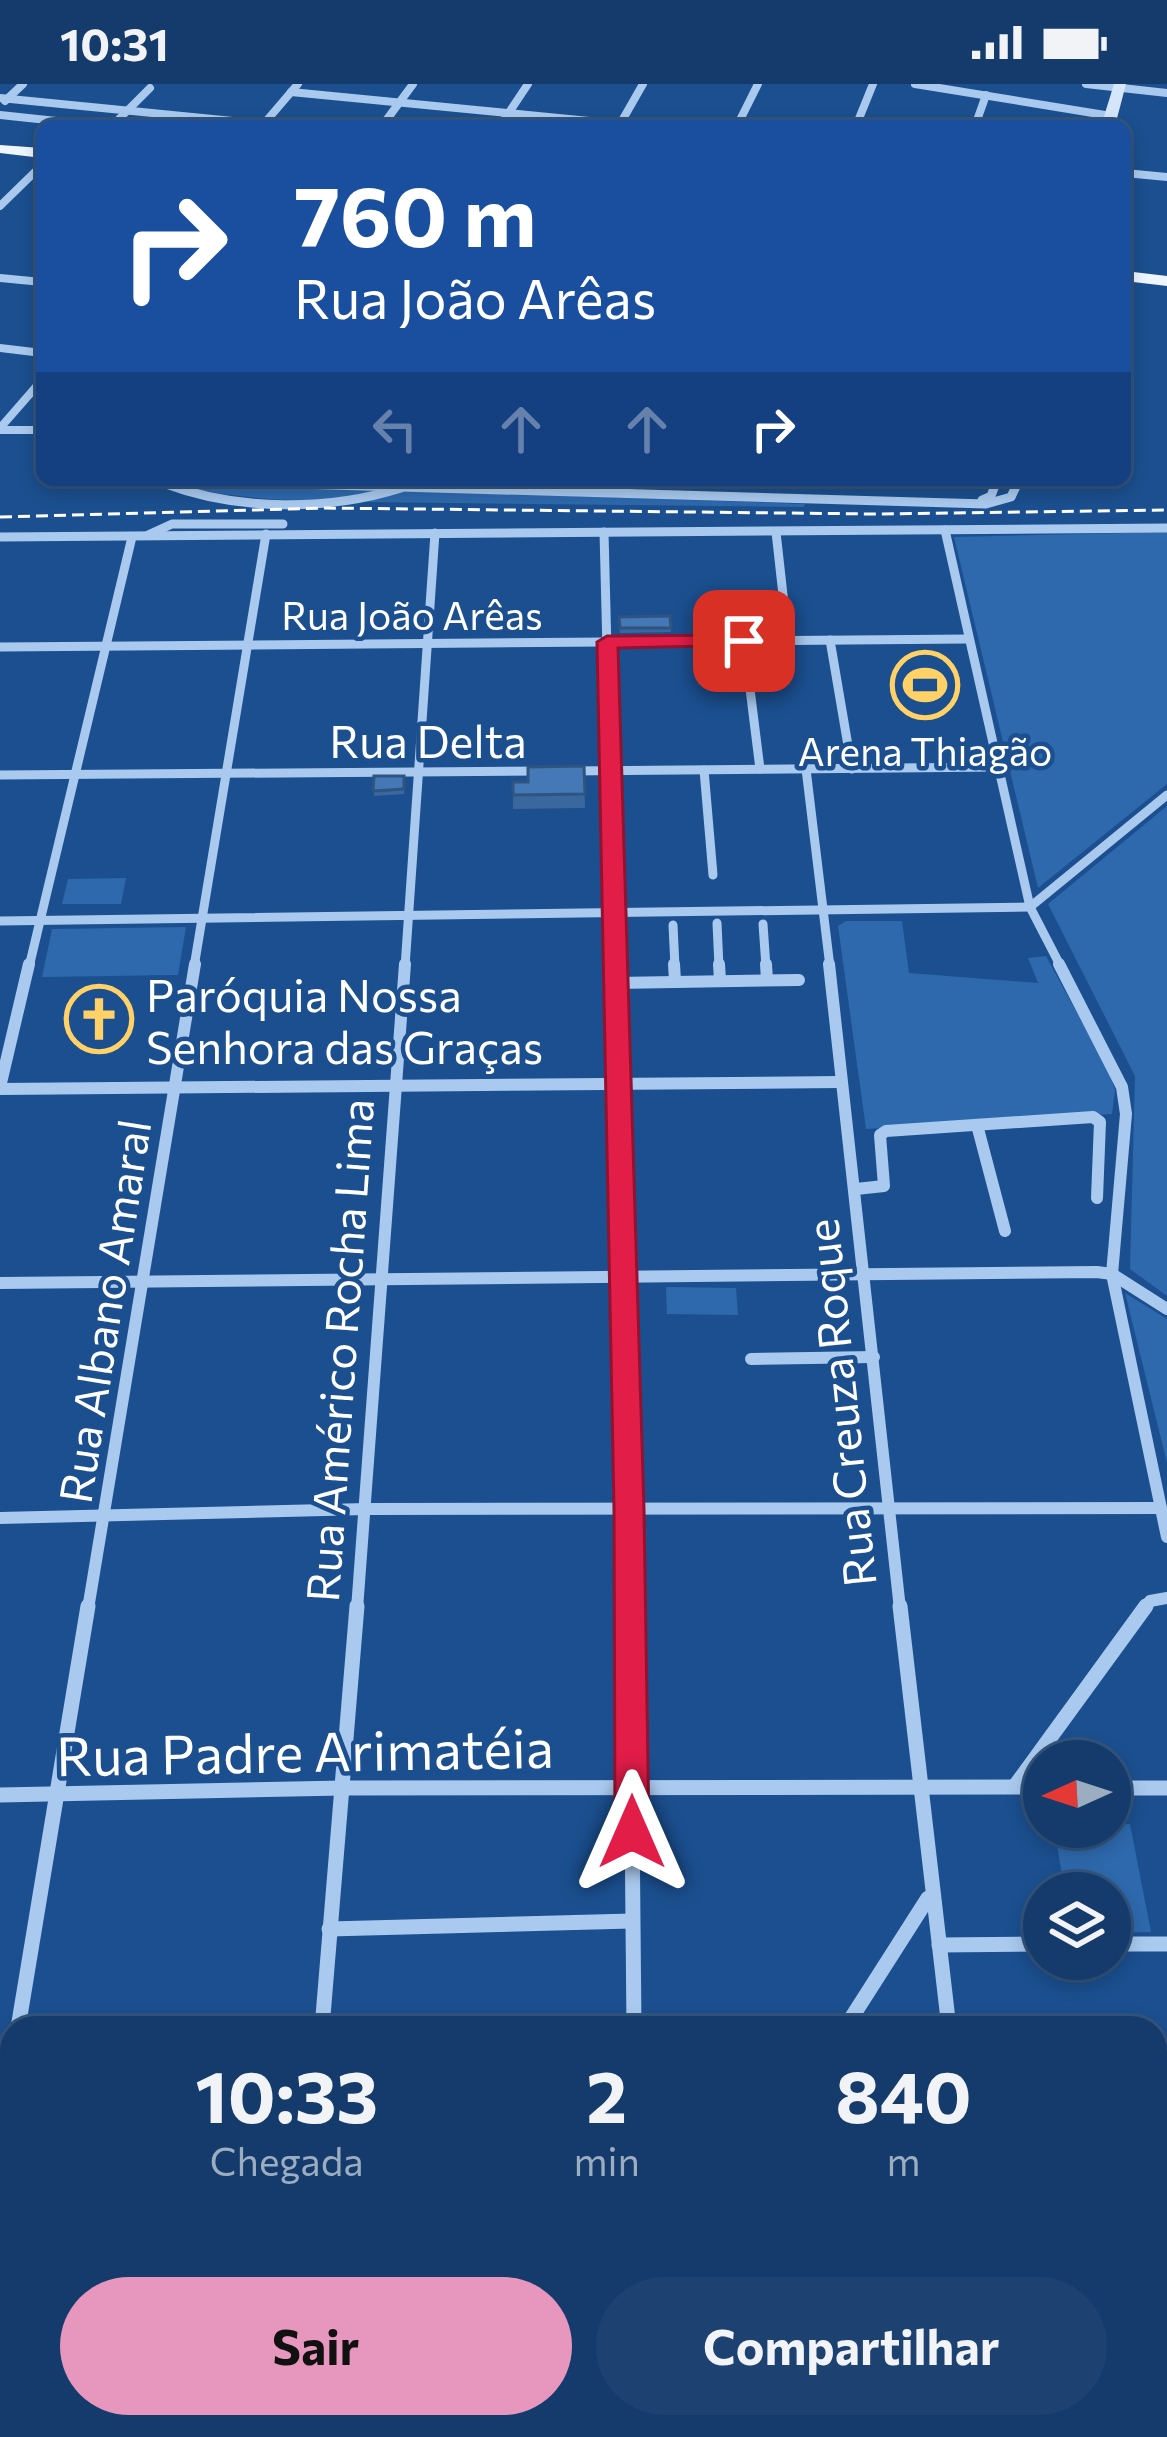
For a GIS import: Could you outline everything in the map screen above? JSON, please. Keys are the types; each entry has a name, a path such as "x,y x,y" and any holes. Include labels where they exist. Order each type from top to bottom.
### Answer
{"main road":[{"path":"1102,120 1111,86"},
{"path":"0,153 36,159"},
{"path":"1131,267 1167,270"},
{"path":"1131,277 1167,281"}],"street":[{"path":"2,101 23,84"},
{"path":"266,120 298,84"},
{"path":"367,100 378,84"},
{"path":"387,120 413,84"},
{"path":"504,120 528,84"},
{"path":"623,120 644,84"},
{"path":"739,120 758,84"},
{"path":"858,120 873,84"},
{"path":"915,84 1102,120"},
{"path":"1086,84 1167,93"},
{"path":"118,120 150,88"},
{"path":"291,92 573,120"},
{"path":"977,120 986,95"},
{"path":"2,101 214,120"},
{"path":"0,115 47,120"},
{"path":"0,206 36,167"},
{"path":"1131,174 1167,177"},
{"path":"0,278 36,281"},
{"path":"0,348 36,352"},
{"path":"0,429 36,387"},
{"path":"0,429 36,430"},
{"path":"173,486 199,496 236,500 366,498 402,487"},
{"path":"325,486 975,502 1005,501 1015,486"},
{"path":"975,502 992,496 995,486"},
{"path":"138,537 172,524 283,524"},
{"path":"0,537 1167,528"},
{"path":"945,530 1030,908 1122,1087 1126,1114 1112,1274 1167,1537"},
{"path":"604,532 629,1509 634,2016"},
{"path":"776,532 788,640"},
{"name":"Rua Américo Rocha Lima","path":"323,2016 384,1278 435,533"},
{"name":"Rua Albano Amaral","path":"20,2016 266,534"},
{"path":"138,537 106,646 0,1088 841,1082"},
{"name":"Rua João Arêas","path":"0,647 968,639"},
{"path":"830,640 852,769"},
{"path":"744,641 760,770"},
{"name":"Rua Delta","path":"0,775 1001,767"},
{"name":"Rua Creuza Roque","path":"806,769 856,1189 930,1896 947,2016"},
{"path":"704,770 713,875"},
{"path":"0,921 1030,908 1167,795"},
{"path":"717,923 720,980"},
{"path":"763,924 766,980"},
{"path":"673,925 675,981"},
{"path":"616,983 799,980"},
{"path":"856,1189 884,1186 883,1132 1096,1118 1100,1122 1097,1198"},
{"path":"977,1125 1005,1231"},
{"path":"0,1283 1112,1274 1167,1309"},
{"path":"751,1359 874,1358"},
{"path":"0,1518 366,1509 1161,1508"},
{"path":"1015,1786 1150,1601 1167,1598"},
{"name":"Rua Padre Arimatéia","path":"0,1796 343,1788 1023,1786"},
{"path":"1131,1787 1167,1788"},
{"path":"853,2016 930,1896"},
{"path":"329,1929 632,1921"},
{"path":"938,1945 1023,1944"},
{"path":"1131,1944 1167,1944"}],"shaded area":[{"path":"183,486 391,488 313,500 228,495"},
{"path":"404,490 805,504 365,502"},
{"path":"1167,532 1167,784 1038,888 954,537"},
{"name":"Arena Thiagão","path":"904,666 938,666 946,704 911,705"},
{"path":"1167,806 1167,1296 1130,1269 1135,1076 1048,904"},
{"path":"126,878 121,904 62,904 68,879"},
{"path":"846,921 902,921 909,973 1038,983 1028,958 1046,956 1109,1072 1115,1090 1112,1114 866,1129 838,926"},
{"path":"186,927 178,975 42,977 52,929"},
{"path":"666,1287 736,1288 738,1315 667,1314"},
{"path":"1125,1293 1167,1319 1167,1463"},
{"path":"1131,1829 1151,1932 1131,1932 1131,1872 1062,1872 1058,1848 1131,1848"}],"building":[{"path":"670,616 671,628 620,628 619,617"},
{"path":"584,766 585,794 513,795 513,782 528,782 528,767"},
{"path":"374,776 404,776 404,789 373,791"}],"railway":[{"path":"0,517 324,508 875,514 1167,510"}],"place":[{"name":"Arena Thiagão","path":"925,685"},
{"name":"Paróquia Nossa Senhora das Graças","path":"99,1019"}],"route":[{"path":"632,1832 617,912 607,642 744,641"}]}
